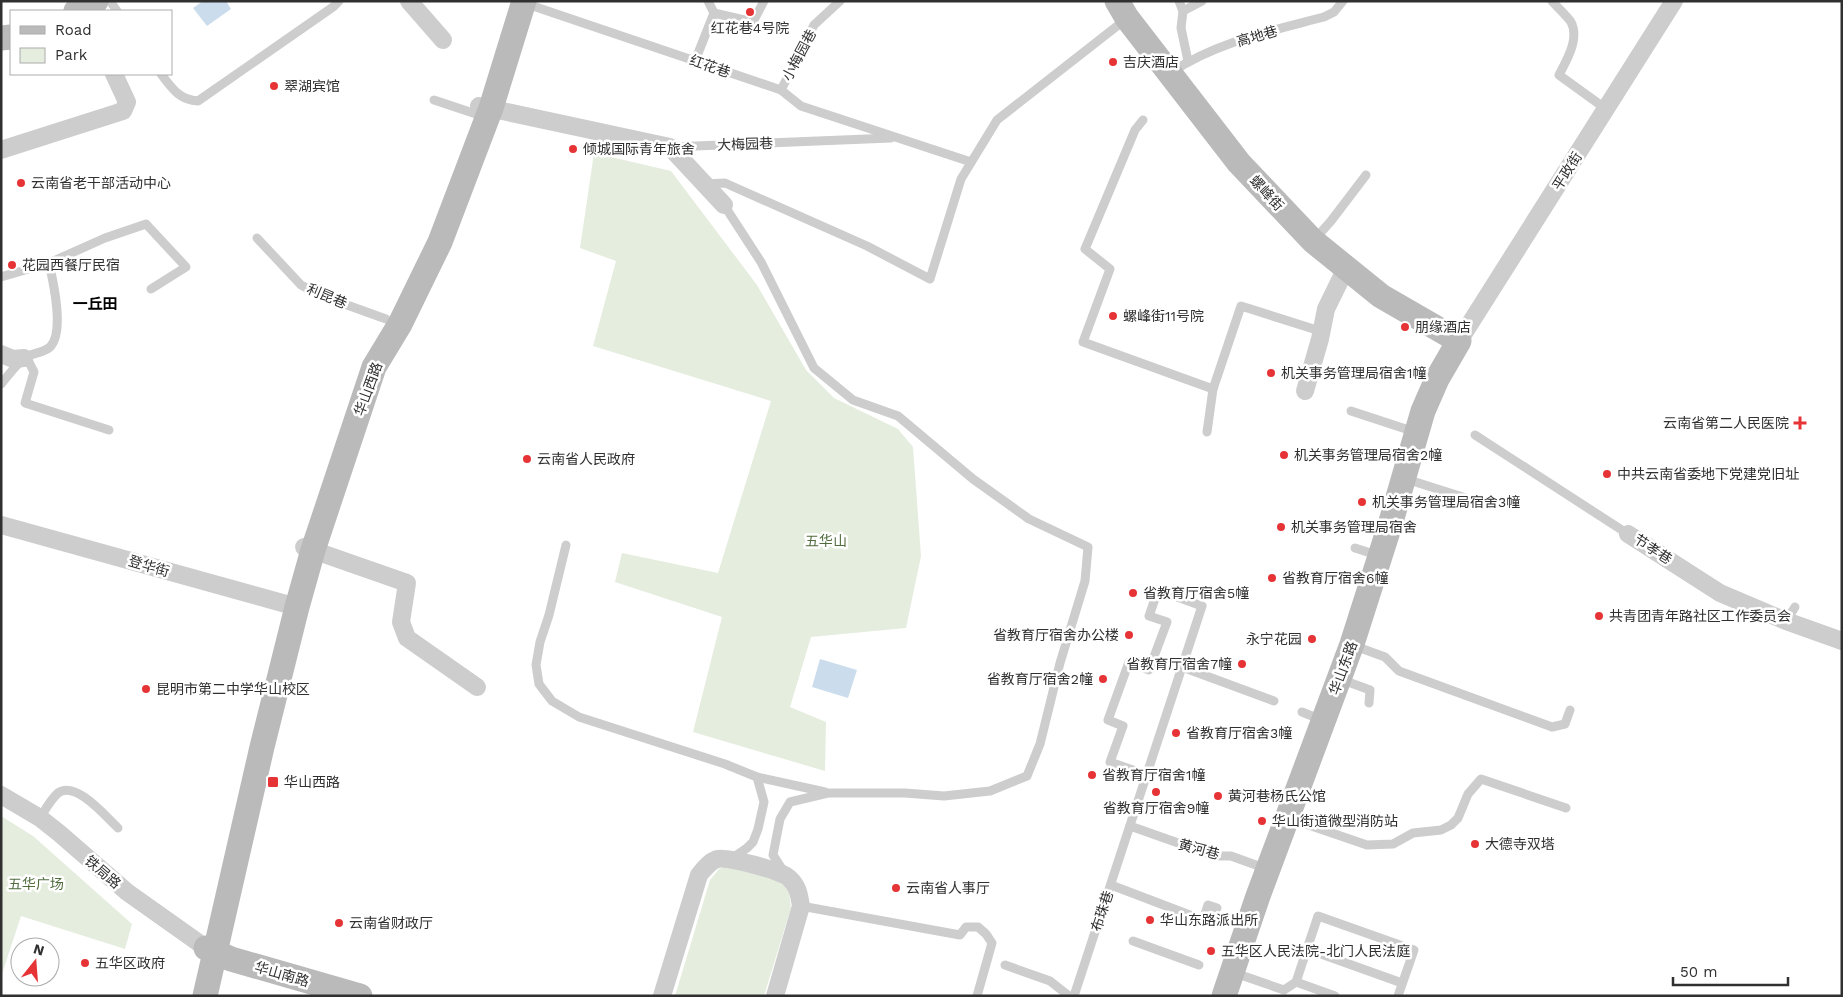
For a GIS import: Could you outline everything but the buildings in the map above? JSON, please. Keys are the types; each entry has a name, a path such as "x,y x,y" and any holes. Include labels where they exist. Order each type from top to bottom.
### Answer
{"main road":[{"name":"华山西路","path":"308,549 374,367 400,324 440,242 482,109 519,2"},
{"name":"螺峰街","path":"1122,9 1179,67 1239,163 1313,241 1381,296 1459,341"},
{"name":"华山西路","path":"195,996 210,950 291,605 362,363 428,237 482,109"},
{"name":"华山东路","path":"1228,979 1247,918 1274,871 1313,716 1340,679 1429,396 1459,341"},
{"name":"华山西路","path":"205,996 210,950"},
{"name":"华山南路","path":"210,950 232,959 359,996"}],"street":[{"path":"409,1 443,40"},
{"name":"平政街","path":"1459,341 1674,1"},
{"path":"1,150 123,111 127,102 114,84"},
{"name":"大梅园巷","path":"482,109 670,147"},
{"path":"670,147 724,205"},
{"path":"1305,391 1320,339 1320,331 1326,309 1346,268"},
{"path":"1,354 13,359 24,358"},
{"name":"登华街","path":"1,525 291,605"},
{"name":"节孝巷","path":"1628,534 1720,592 1791,614 1842,641"},
{"path":"308,549 407,582 401,622 407,638 477,687"},
{"name":"铁局路","path":"1,795 40,818 60,833 127,892 210,950"},
{"path":"662,996 699,875 707,865 717,859 731,859 786,875 796,885 801,906 775,996"}],"lane":[{"path":"162,75 173,91 180,97 189,101 198,101 339,1"},
{"path":"695,61 714,13 708,1"},
{"path":"714,13 753,22 764,1"},
{"name":"小梅园巷","path":"781,90 814,25 840,1"},
{"path":"1179,1 1183,11 1179,67"},
{"path":"1183,11 1202,1"},
{"name":"高地巷","path":"1179,67 1246,38 1324,17 1334,12 1343,1"},
{"path":"1552,1 1571,23 1573,38 1570,54 1559,75 1606,109"},
{"name":"红花巷","path":"519,2 781,90 801,106 971,162"},
{"path":"704,184 725,183 867,246 930,279 961,179 996,120 1122,9"},
{"path":"434,100 482,109"},
{"path":"1143,120 1136,130 1085,249 1110,269 1083,342 1213,389"},
{"name":"大梅园巷","path":"670,147 896,138"},
{"path":"1313,241 1331,221 1366,175"},
{"path":"724,205 761,262 814,368 853,400 898,416 972,479 1030,519 1088,547 1085,582 1060,663 1040,744 1027,776 990,791 944,796 905,793 828,793 790,802 780,819 773,856 786,875"},
{"path":"1,277 49,263 105,238 146,224 186,267 151,289"},
{"name":"利昆巷","path":"257,238 302,285 322,296 386,319"},
{"path":"1,384 24,358 48,348 55,338 57,326 55,293 49,263"},
{"path":"1207,432 1213,389 1241,306 1320,331"},
{"path":"24,358 29,362 34,372 25,403 109,430"},
{"path":"1351,411 1417,433"},
{"name":"节孝巷","path":"1475,435 1628,534"},
{"path":"1403,478 1469,499"},
{"path":"566,545 549,616 540,642 536,666 538,684 552,701 580,717 725,764 757,777 828,793"},
{"path":"1355,548 1380,556"},
{"name":"布珠巷","path":"1074,996 1111,885 1130,826 1147,775 1202,606 1158,590 1148,616 1167,622 1149,670 1129,662 1108,720 1124,726 1110,762 1147,775"},
{"path":"1352,644 1386,657 1398,671 1552,727 1565,724 1570,710"},
{"path":"1182,667 1274,702"},
{"path":"1340,679 1370,690 1369,703"},
{"path":"731,859 753,842 758,829 764,802 757,777"},
{"path":"1288,818 1367,845 1393,844 1413,833 1440,830 1451,825 1458,818 1468,794 1481,779 1566,808"},
{"path":"40,818 56,795 61,791 71,790 81,794 118,828"},
{"name":"黄河巷","path":"1130,826 1215,856 1231,856 1274,871"},
{"path":"1111,885 1203,920 1208,905 1217,908"},
{"path":"801,906 960,936 966,927 978,927 992,943 978,996"},
{"path":"1228,979 1284,993 1296,982 1318,916 1414,950 1398,996"},
{"path":"1133,941 1199,965"},
{"path":"1307,949 1402,983"},
{"path":"1005,965 1050,981 1069,996"},
{"path":"1296,982 1335,996"}],"green space":[{"name":"五华山","path":"594,153 671,171 757,285 806,370 834,398 898,429 913,447 921,556 906,628 811,637 790,707 826,722 825,771 693,732 722,617 615,582 622,553 718,573 771,401 593,346 616,261 580,248"},
{"name":"五华广场","path":"1,816 33,836 132,924 125,949 21,916 14,937 10,937 10,950 1,977"},
{"path":"730,864 781,880 789,891 791,908 764,996 675,996 710,880 719,869"}],"water":[{"path":"203,1 226,1 231,9 207,26 193,8"},
{"path":"820,659 857,670 848,698 812,687"}],"place":[{"name":"红花巷4号院","path":"750,12"},
{"name":"吉庆酒店","path":"1113,62"},
{"name":"翠湖宾馆","path":"274,86"},
{"name":"倾城国际青年旅舍","path":"573,149"},
{"name":"云南省老干部活动中心","path":"21,183"},
{"name":"花园西餐厅民宿","path":"12,265"},
{"name":"螺峰街11号院","path":"1113,316"},
{"name":"朋缘酒店","path":"1405,327"},
{"name":"机关事务管理局宿舍1幢","path":"1271,373"},
{"name":"云南省第二人民医院","path":"1800,423"},
{"name":"机关事务管理局宿舍2幢","path":"1284,455"},
{"name":"云南省人民政府","path":"527,459"},
{"name":"中共云南省委地下党建党旧址","path":"1607,474"},
{"name":"机关事务管理局宿舍3幢","path":"1362,502"},
{"name":"机关事务管理局宿舍","path":"1281,527"},
{"name":"省教育厅宿舍6幢","path":"1272,578"},
{"name":"省教育厅宿舍5幢","path":"1133,593"},
{"name":"共青团青年路社区工作委员会","path":"1599,616"},
{"name":"省教育厅宿舍办公楼","path":"1129,635"},
{"name":"永宁花园","path":"1312,639"},
{"name":"省教育厅宿舍7幢","path":"1242,664"},
{"name":"省教育厅宿舍2幢","path":"1103,679"},
{"name":"昆明市第二中学华山校区","path":"146,689"},
{"name":"省教育厅宿舍3幢","path":"1176,733"},
{"name":"省教育厅宿舍1幢","path":"1092,775"},
{"name":"华山西路","path":"273,782"},
{"name":"省教育厅宿舍9幢","path":"1156,792"},
{"name":"黄河巷杨氏公馆","path":"1218,796"},
{"name":"华山街道微型消防站","path":"1262,821"},
{"name":"大德寺双塔","path":"1475,844"},
{"name":"云南省人事厅","path":"896,888"},
{"name":"华山东路派出所","path":"1150,920"},
{"name":"云南省财政厅","path":"339,923"},
{"name":"五华区人民法院-北门人民法庭","path":"1211,951"},
{"name":"五华区政府","path":"85,963"}],"district":[{"name":"一丘田","path":"95,304"}]}
